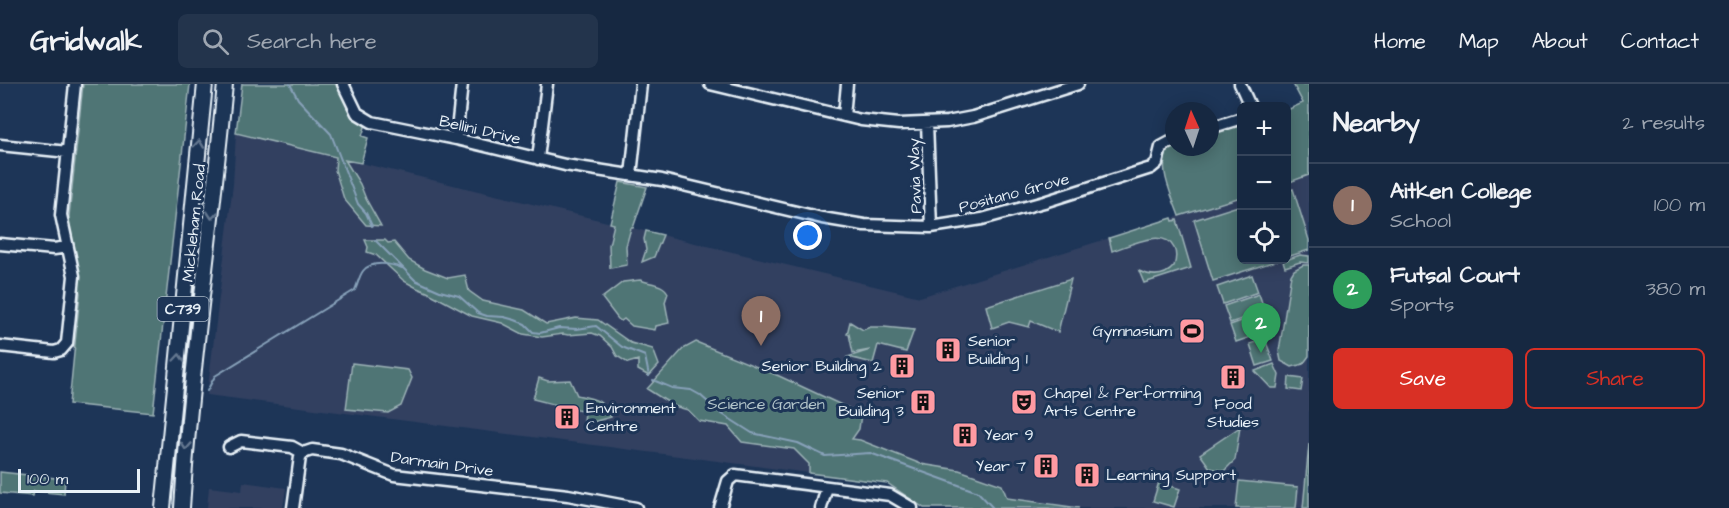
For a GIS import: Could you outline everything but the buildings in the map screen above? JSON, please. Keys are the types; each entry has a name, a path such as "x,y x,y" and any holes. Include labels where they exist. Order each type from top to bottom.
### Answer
{"main road":[{"name":"Mickleham Road","path":"163,508 206,84"},
{"name":"Mickleham Road","path":"182,506 190,389 210,237 225,84"}],"street":[{"path":"0,346 54,352 61,350 67,343 74,276 62,215 75,84"},
{"name":"Bellini Drive","path":"343,84 352,106 367,121 456,139 581,169 632,175"},
{"path":"456,139 462,84"},
{"path":"538,159 547,84"},
{"path":"632,175 642,84"},
{"path":"710,84 744,88 844,116 880,123 927,123 973,117 1078,84"},
{"path":"844,116 847,84"},
{"path":"1240,84 1248,102"},
{"path":"1219,125 1237,120"},
{"name":"Pavia Way","path":"927,123 932,227"},
{"name":"Positano Grove","path":"632,175 844,222 885,227 932,227 998,215 1151,168 1157,163 1162,145 1165,144"},
{"path":"0,145 68,152"},
{"path":"0,244 54,249 67,247"},
{"name":"Darmain Drive","path":"228,447 241,441 291,447 303,453 312,450 341,454 389,474 568,495 582,504 636,508"},
{"path":"293,508 299,461 303,453"},
{"path":"720,508 728,481 735,475 890,495 912,508"},
{"path":"821,508 827,488"}],"shaded area":[{"path":"236,133 920,297 1237,198 1237,264 1291,264 1291,182 1309,175 1309,444 1303,508 1079,508 207,395 233,184"},
{"path":"243,482 286,488 283,508 207,508 209,487 242,491"}],"green space":[{"path":"83,84 190,84 153,413 69,404 80,293 67,235"},
{"path":"242,84 339,84 348,109 366,124 362,136 368,138 361,163 345,160 381,226 366,225 344,199 335,170 336,157 236,133"},
{"path":"1293,84 1309,84 1309,175 1291,182 1291,108 1303,103"},
{"path":"1237,123 1237,198 1179,216 1166,178 1166,156 1219,156 1219,129"},
{"path":"620,182 647,187 626,246 627,265 610,268 609,245 614,224 610,223"},
{"path":"1293,189 1309,240 1309,250 1291,256 1291,210 1291,190"},
{"path":"1237,206 1237,264 1266,264 1213,281 1194,220"},
{"path":"1172,218 1173,221 1177,220 1191,268 1144,283 1139,271 1158,275 1166,273 1174,266 1176,252 1174,248 1169,242 1154,238 1112,251 1109,238"},
{"path":"646,231 663,235 654,257 642,262 646,250 644,239"},
{"path":"365,240 394,242 409,260 425,269 448,278 465,275 469,291 483,301 524,310 546,324 576,318 598,320 631,343 653,349 659,365 649,376 638,370 638,360 628,363 617,356 612,347 600,336 592,333 542,337 523,334 502,323 472,316 404,281 376,255 367,252 368,247"},
{"path":"1300,255 1309,256 1309,263 1300,262 1285,267 1284,264 1291,264 1291,258"},
{"path":"1303,265 1309,265 1309,356 1303,364 1292,367 1281,361 1279,351 1291,275 1294,270"},
{"path":"1252,275 1258,292 1223,304 1217,287"},
{"path":"1071,279 1058,332 1031,321 1029,327 1009,322 992,328 986,306"},
{"path":"640,280 660,286 668,293 665,302 669,323 656,326 655,330 632,326 624,319 621,321 602,298 623,282"},
{"path":"1259,294 1265,311 1230,323 1224,306"},
{"path":"1265,313 1271,330 1236,342 1230,325"},
{"path":"850,322 863,330 870,327 884,327 914,330 906,352 878,345 873,363 848,357 870,350 853,353 849,334 847,334"},
{"path":"1265,339 1273,361 1257,366 1250,344"},
{"name":"Science Garden","path":"696,342 779,376 861,414 859,429 852,439 921,464 959,470 1002,485 1007,498 1079,508 924,508 887,483 809,473 809,464 794,449 742,442 728,426 699,421 688,410 674,406 647,389 683,349"},
{"path":"352,363 408,370 412,378 401,406 388,413 346,409"},
{"path":"1274,364 1279,375 1277,388 1271,388 1255,371"},
{"path":"1289,377 1303,379 1301,391 1288,389"},
{"path":"539,378 548,381 570,380 577,395 597,401 611,417 589,423 584,422 585,412 533,399"},
{"path":"1240,427 1235,460 1224,471 1210,468 1200,454"},
{"path":"1309,444 1309,508 1303,508"},
{"path":"0,472 65,479 64,494 34,491 33,496 0,493"},
{"path":"1239,481 1298,487 1296,508 1236,508"},
{"path":"1159,482 1180,489 1174,507 1153,501"}],"waterway":[{"path":"290,84 298,99 331,134 358,204 366,213 372,226"},
{"path":"375,240 415,280 459,296 478,313 515,320 525,324 533,332 540,333 559,328 577,329 596,326 622,347 645,356 649,376"},
{"path":"207,391 215,376 355,290 362,273 371,265 393,265 402,268"},
{"path":"653,380 672,388 691,390 719,412 752,433 798,443 825,456 870,453 978,492 993,508"}],"place":[{"name":"Gymnasium","path":"1192,331"},
{"name":"Aitken College","path":"761,346"},
{"name":"Senior Building 1","path":"948,350"},
{"name":"Futsal Court","path":"1261,353"},
{"name":"Senior Building 2","path":"902,366"},
{"name":"Food Studies","path":"1233,377"},
{"name":"Senior Building 3","path":"923,402"},
{"name":"Chapel & Performing Arts Centre","path":"1024,402"},
{"name":"Environment Centre","path":"567,417"},
{"name":"Year 9","path":"965,435"},
{"name":"Year 7","path":"1046,466"},
{"name":"Learning Support","path":"1087,475"}]}
